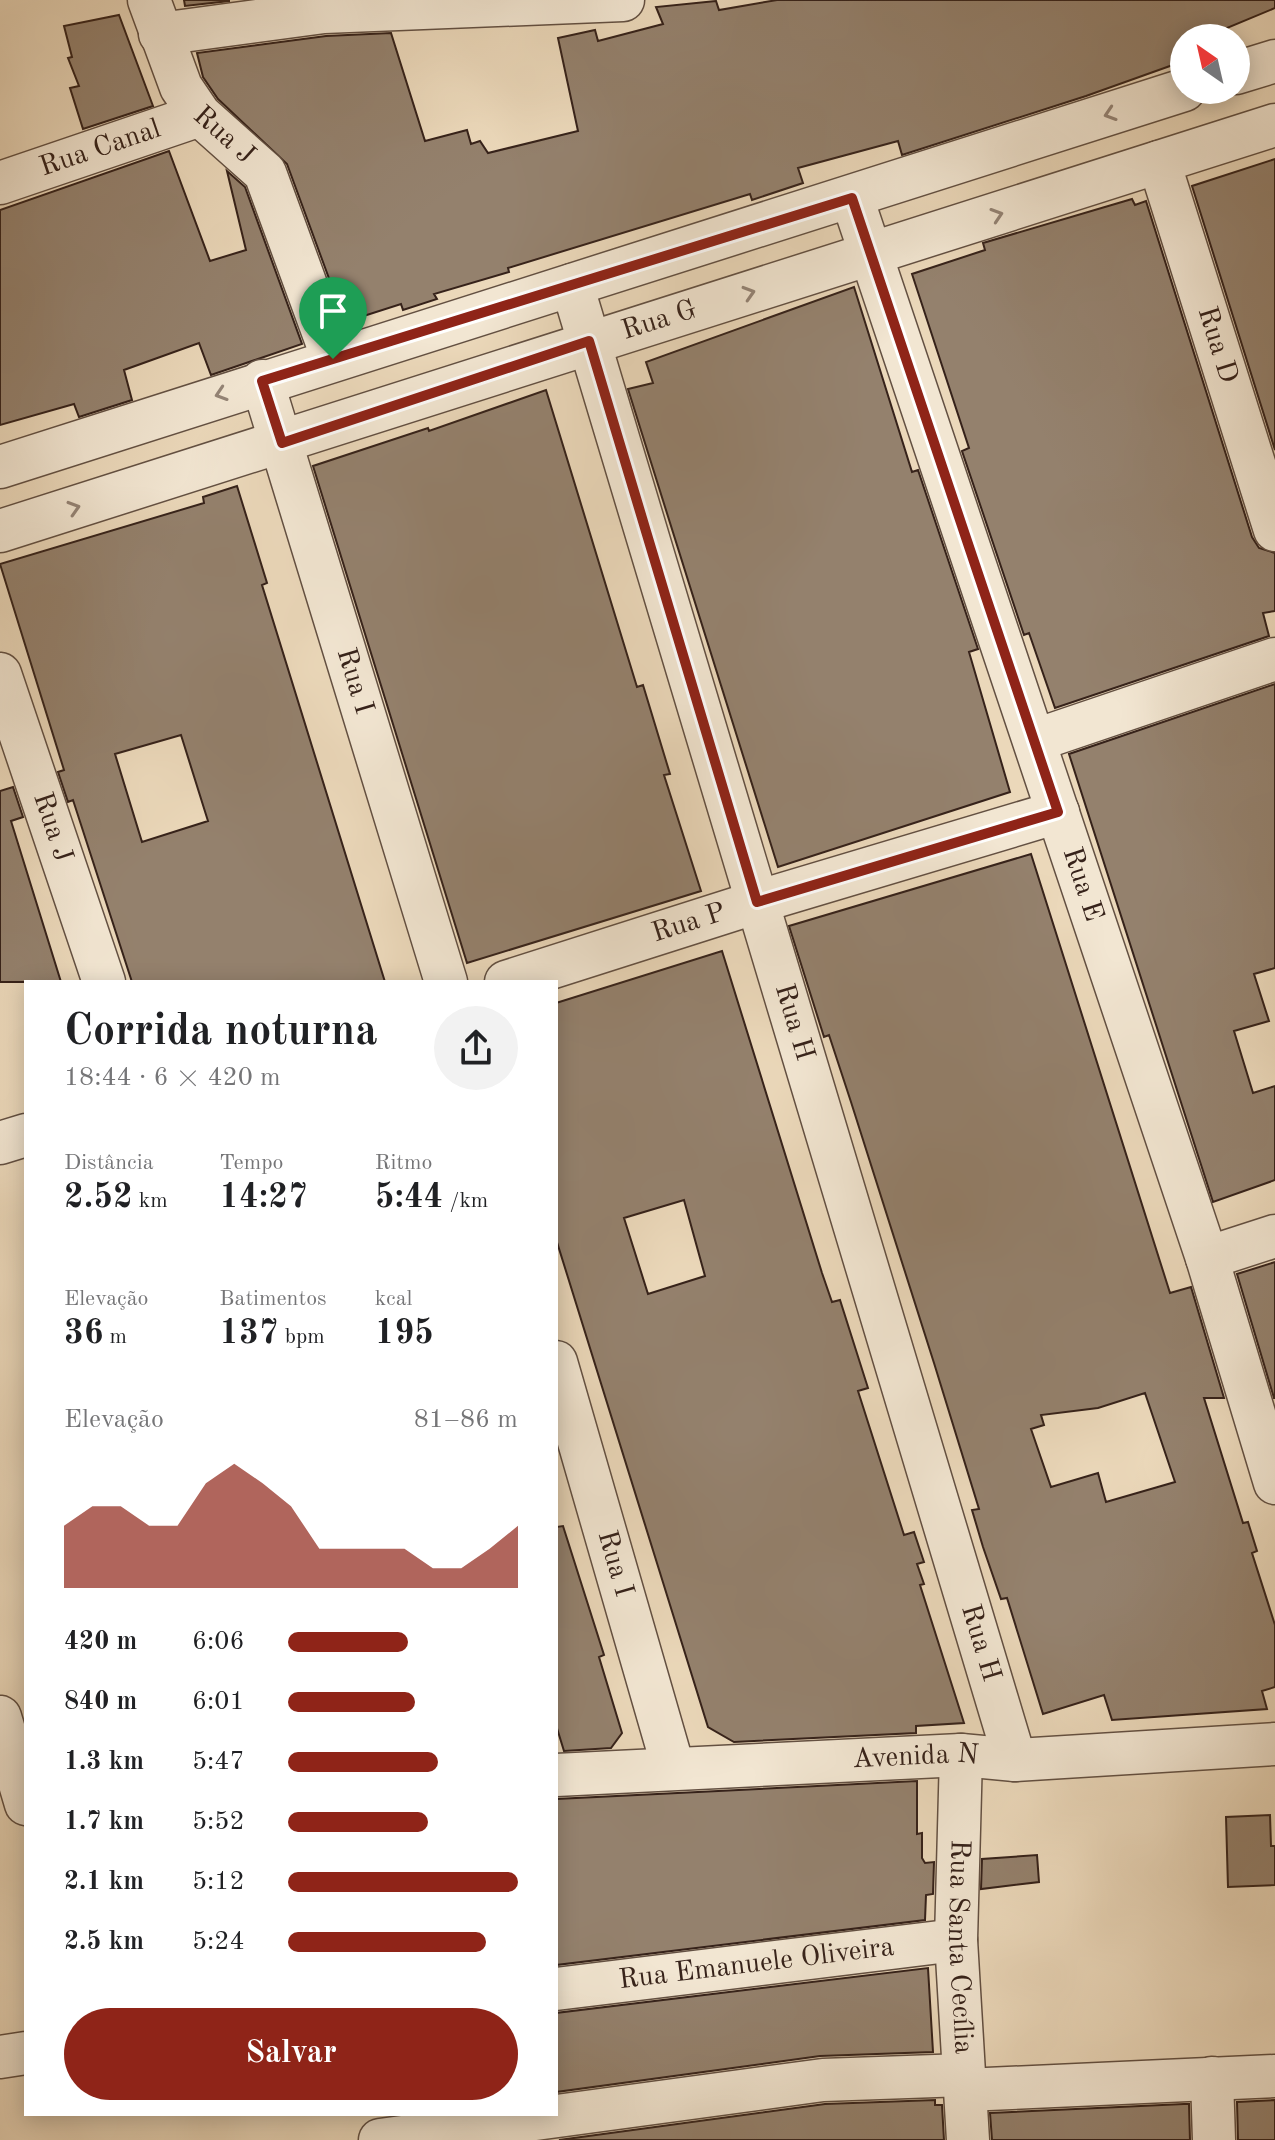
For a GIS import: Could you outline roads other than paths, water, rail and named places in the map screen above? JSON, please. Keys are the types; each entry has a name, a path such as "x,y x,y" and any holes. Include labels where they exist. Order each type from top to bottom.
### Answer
{"street":[{"path":"155,17 623,0"},
{"name":"Rua J","path":"155,17 181,87 200,115 265,173 333,359"},
{"path":"1250,69 1275,61"},
{"path":"0,467 262,381 852,198 1170,95"},
{"name":"Rua Canal","path":"0,183 200,115"},
{"name":"Rua G","path":"0,531 282,443 589,341 871,257 1275,125"},
{"name":"Rua D","path":"1159,162 1275,530"},
{"name":"Rua E","path":"852,198 1207,1258 1275,1483"},
{"name":"Rua H","path":"572,285 1015,1760"},
{"name":"Rua I","path":"262,381 445,980"},
{"path":"1036,740 1275,659"},
{"name":"Rua J","path":"0,674 103,980"},
{"name":"Rua P","path":"512,980 757,902 1058,812"},
{"path":"0,1143 24,1136"},
{"path":"1207,1258 1275,1236"},
{"name":"Rua I","path":"558,1369 673,1767"},
{"path":"0,1717 24,1797"},
{"name":"Avenida N","path":"558,1775 961,1755 1015,1760 1275,1744"},
{"name":"Rua Santa Cecília","path":"961,1755 956,1940 968,2140"},
{"path":"0,1806 24,1804"},
{"name":"Rua Emanuele Oliveira","path":"558,1989 956,1940"},
{"path":"0,2057 24,2053"},
{"path":"558,2116 823,2080 965,2082 1275,2076"},
{"path":"1212,2078 1214,2140"},
{"path":"380,2140 557,2116"}]}
